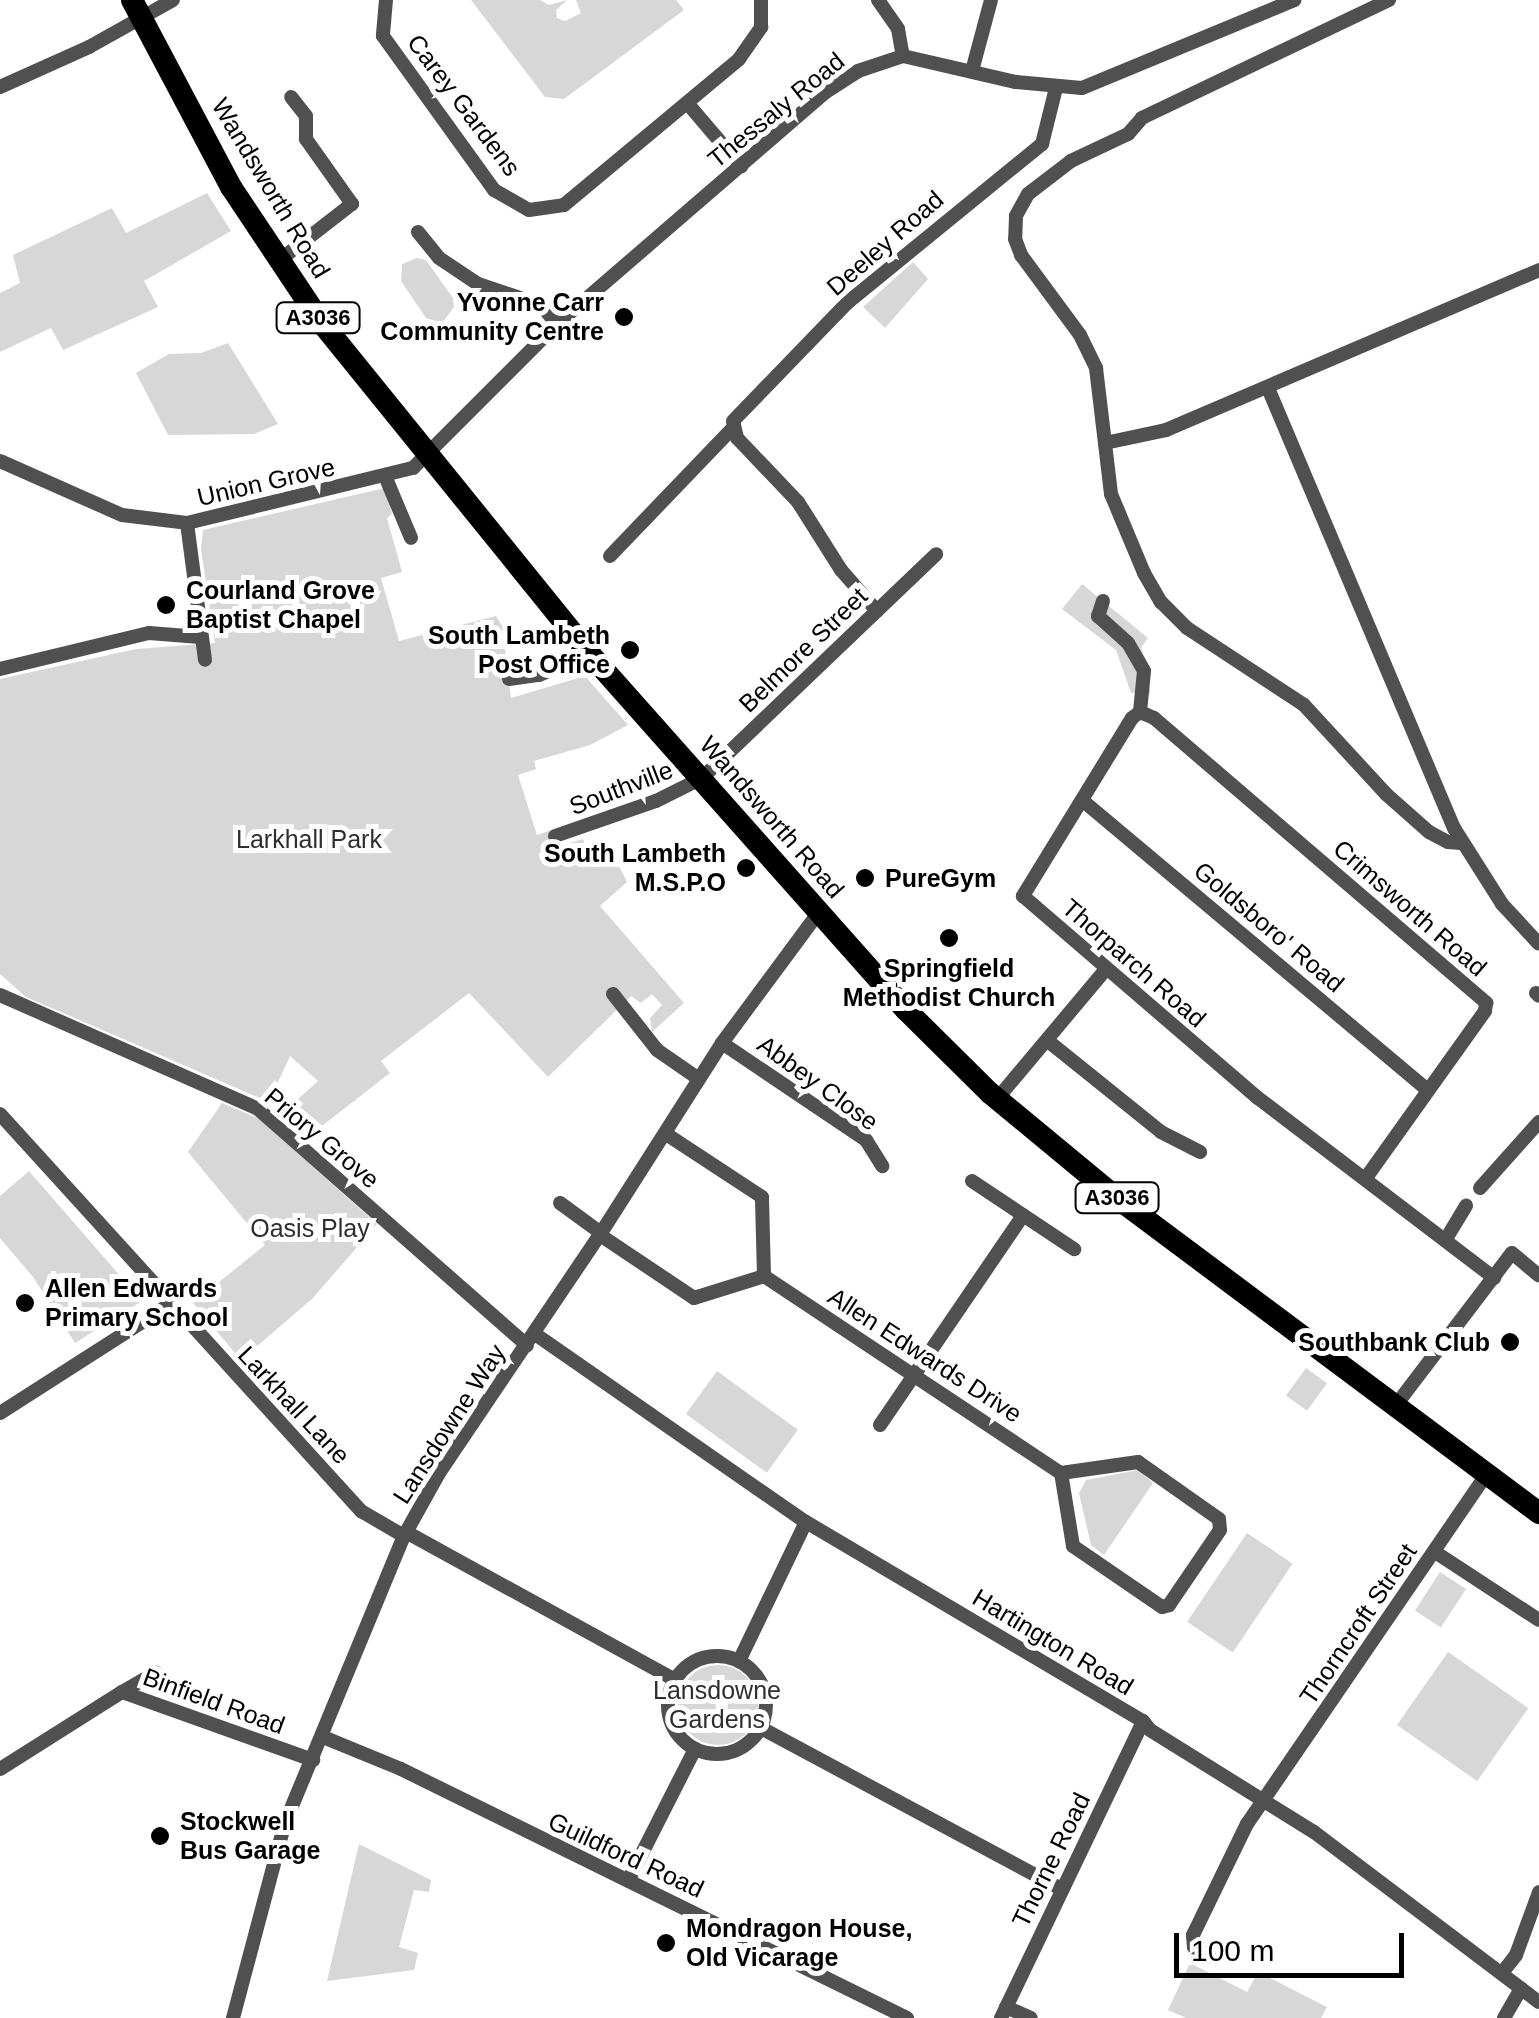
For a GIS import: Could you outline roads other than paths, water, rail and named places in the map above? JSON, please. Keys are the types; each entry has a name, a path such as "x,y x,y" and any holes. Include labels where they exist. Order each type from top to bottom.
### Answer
{"main road":[{"name":"Wandsworth Road","path":"137,9 231,187 321,322 589,653 906,1010 997,1099 1117,1198 1539,1513"}],"street":[{"path":"0,87 137,9 174,0"},
{"name":"Carey Gardens","path":"386,0 384,36 494,190 529,210 564,205 688,104 756,39 762,27 761,0"},
{"path":"878,0 898,29 903,56 1056,88 1098,83 1294,0"},
{"path":"972,70 991,0"},
{"path":"1389,0 1142,118 1128,134 1044,179 1019,206 1014,226 1021,255 1080,334 1096,368 1107,476 1118,515 1144,573 1166,607 1187,628 1304,705 1386,794 1429,832 1448,842 1462,842"},
{"name":"Thessaly Road","path":"427,453 557,324 741,166 847,78 886,58 903,56"},
{"name":"Deeley Road","path":"610,556 732,430 737,413 847,303 1042,144 1056,88"},
{"path":"281,259 352,204 306,139 306,116 291,98"},
{"path":"688,104 741,166"},
{"path":"418,232 439,258 478,284 541,304 557,324"},
{"path":"1105,443 1150,436 1539,270"},
{"path":"1268,388 1462,842 1502,904 1539,944"},
{"path":"732,430 798,502 840,570 877,611"},
{"name":"Union Grove","path":"0,461 122,515 187,524 413,468 427,453"},
{"path":"385,476 412,538"},
{"path":"187,524 205,660"},
{"name":"Belmore Street","path":"702,778 936,554"},
{"path":"1103,601 1098,616 1128,643 1144,671 1140,712"},
{"path":"0,669 149,633 200,637"},
{"path":"509,679 539,675 589,653"},
{"name":"Thorparch Road","path":"1140,712 1132,718 1024,896 1258,1098 1494,1278"},
{"name":"Crimsworth Road","path":"1140,712 1154,718 1486,1003 1486,1011 1426,1089 1366,1178"},
{"name":"Southville","path":"555,836 669,796 702,778"},
{"name":"Goldsboro' Road","path":"1082,800 1426,1089"},
{"name":"Lansdowne Way","path":"233,2018 274,1857 405,1534 439,1473 531,1340 722,1042 819,912"},
{"path":"997,1099 1106,969"},
{"path":"612,994 657,1050 699,1079"},
{"name":"Priory Grove","path":"0,995 258,1109 531,1340"},
{"path":"1048,1041 1161,1132 1188,1142 1200,1152"},
{"name":"Abbey Close","path":"722,1042 866,1140 882,1166"},
{"name":"Larkhall Lane","path":"0,1114 169,1305 361,1511 405,1534"},
{"path":"1480,1188 1539,1122"},
{"path":"560,1203 694,1298 764,1276 762,1197 666,1134"},
{"path":"972,1181 1074,1249"},
{"path":"1446,1239 1466,1206"},
{"path":"880,1424 1023,1215"},
{"path":"1396,1405 1512,1253 1539,1276"},
{"name":"Allen Edwards Drive","path":"764,1276 1061,1472"},
{"path":"0,1413 169,1305"},
{"name":"Hartington Road","path":"531,1340 806,1522 1143,1721 1150,1730 1264,1799 1539,2002"},
{"path":"1138,1462 1219,1519 1220,1530 1168,1605 1162,1607 1073,1546 1061,1472 1138,1462"},
{"name":"Thorncroft Street","path":"1210,1957 1194,1947 1196,1926 1264,1799 1488,1474"},
{"path":"740,1659 806,1522"},
{"path":"405,1534 675,1680"},
{"path":"1435,1552 1539,1620"},
{"path":"711,1657 740,1659 763,1688 761,1728 744,1745 722,1754 695,1749 678,1735 670,1720 668,1702 675,1680 695,1662 711,1657"},
{"path":"122,1692 156,1672"},
{"name":"Binfield Road","path":"0,1769 122,1692 313,1760"},
{"name":"Thorne Road","path":"1004,2012 1143,1721"},
{"path":"761,1728 1061,1889"},
{"name":"Guildford Road","path":"323,1736 358,1749 629,1879 907,2018"},
{"path":"629,1879 695,1749"},
{"path":"1502,1974 1516,1955 1539,1892"},
{"path":"1504,2018 1521,1988"},
{"path":"1004,2012 1030,2018"}],"place":[{"name":"Yvonne Carr Community Centre","path":"624,317"},
{"name":"Courland Grove Baptist Chapel","path":"166,605"},
{"name":"South Lambeth Post Office","path":"630,650"},
{"name":"South Lambeth M.S.P.O","path":"746,868"},
{"name":"PureGym","path":"865,878"},
{"name":"Springfield Methodist Church","path":"949,938"},
{"name":"Allen Edwards Primary School","path":"25,1303"},
{"name":"Southbank Club","path":"1510,1342"},
{"name":"Stockwell Bus Garage","path":"160,1836"},
{"name":"Mondragon House, Old Vicarage","path":"666,1943"}],"park label":[{"name":"Larkhall Park","path":"309,839"},
{"name":"Oasis Play","path":"310,1228"},
{"name":"Lansdowne Gardens","path":"717,1706"}]}
